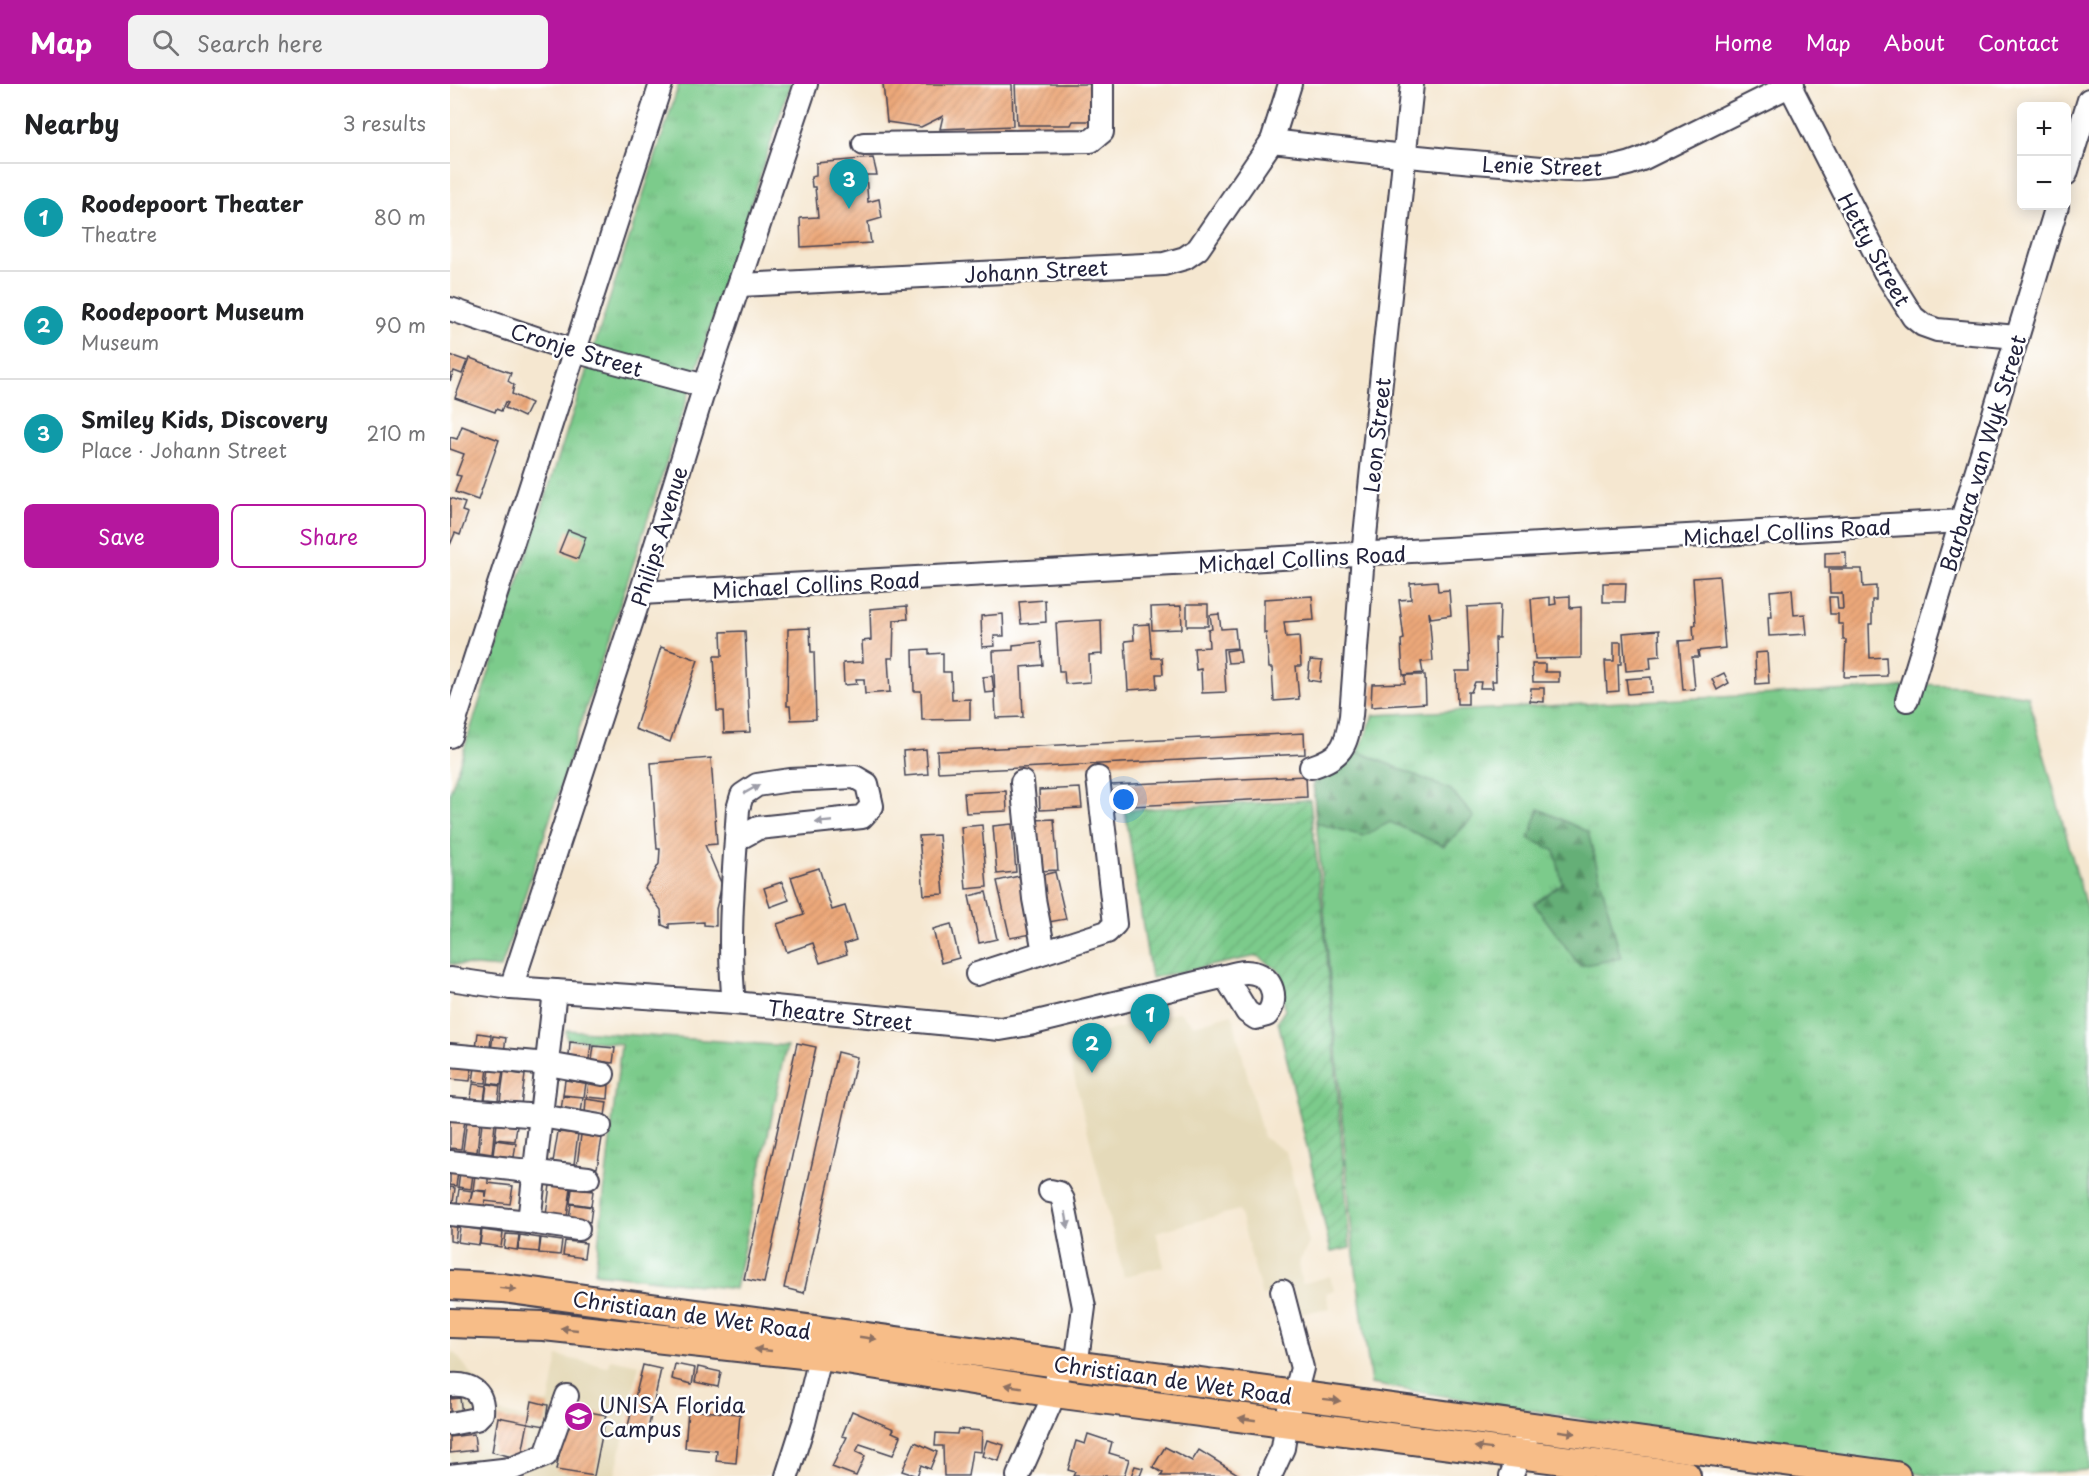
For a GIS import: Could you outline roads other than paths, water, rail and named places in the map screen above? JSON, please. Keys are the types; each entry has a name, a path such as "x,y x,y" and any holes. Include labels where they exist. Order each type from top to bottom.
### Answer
{"main road":[{"name":"Christiaan de Wet Road","path":"450,1285 503,1288 824,1344 1055,1393 1520,1452 1686,1476"},
{"name":"Christiaan de Wet Road","path":"450,1323 544,1326 824,1344 1067,1365 1292,1395 1520,1452 1896,1476"}],"street":[{"path":"450,736 661,84"},
{"name":"Philips Avenue","path":"511,988 641,593 705,386 806,84"},
{"path":"864,144 1091,141 1102,132 1102,84"},
{"name":"Johann Street","path":"740,285 1174,262 1198,249 1272,141 1290,84"},
{"name":"Leon Street","path":"1311,767 1328,762 1340,753 1347,737 1363,555 1412,84"},
{"name":"Lenie Street","path":"1272,141 1404,158 1576,170 1617,168 1642,159 1790,85"},
{"name":"Hetty Street","path":"1790,85 1885,272 1913,317 1923,325 1937,330 2017,337"},
{"path":"2071,161 2089,100"},
{"name":"Barbara van Wyk Street","path":"1907,700 2056,210"},
{"name":"Cronje Street","path":"450,309 574,351 705,386"},
{"name":"Michael Collins Road","path":"641,593 1962,521"},
{"path":"734,1003 730,970 736,840 742,795 757,785 790,780 855,777 863,780 869,790 872,806 862,817 758,828 736,840"},
{"path":"977,974 1107,932 1115,924 1098,778"},
{"path":"1022,782 1034,898 1044,952"},
{"name":"Theatre Street","path":"450,980 511,988 734,1003 1000,1029 1225,976"},
{"path":"529,1222 555,991"},
{"path":"450,1055 548,1064 603,1074"},
{"path":"450,1108 541,1116 600,1126"},
{"path":"450,1162 588,1178"},
{"path":"1018,1476 1067,1365 1084,1307 1063,1200 1059,1193 1050,1191"},
{"path":"450,1214 578,1228"},
{"path":"1270,1476 1283,1448 1292,1395 1302,1368 1282,1291"},
{"path":"787,1476 804,1423 824,1344"},
{"path":"450,1385 468,1385 477,1393 483,1406 482,1413 476,1419 450,1424"},
{"path":"450,1476 511,1468 546,1455 567,1396"}],"place":[{"name":"Smiley Kids, Discovery","path":"849,209"},
{"name":"Roodepoort Theater","path":"1150,1044"},
{"name":"Roodepoort Museum","path":"1092,1073"},
{"name":"UNISA Florida Campus","path":"578,1416"}]}
